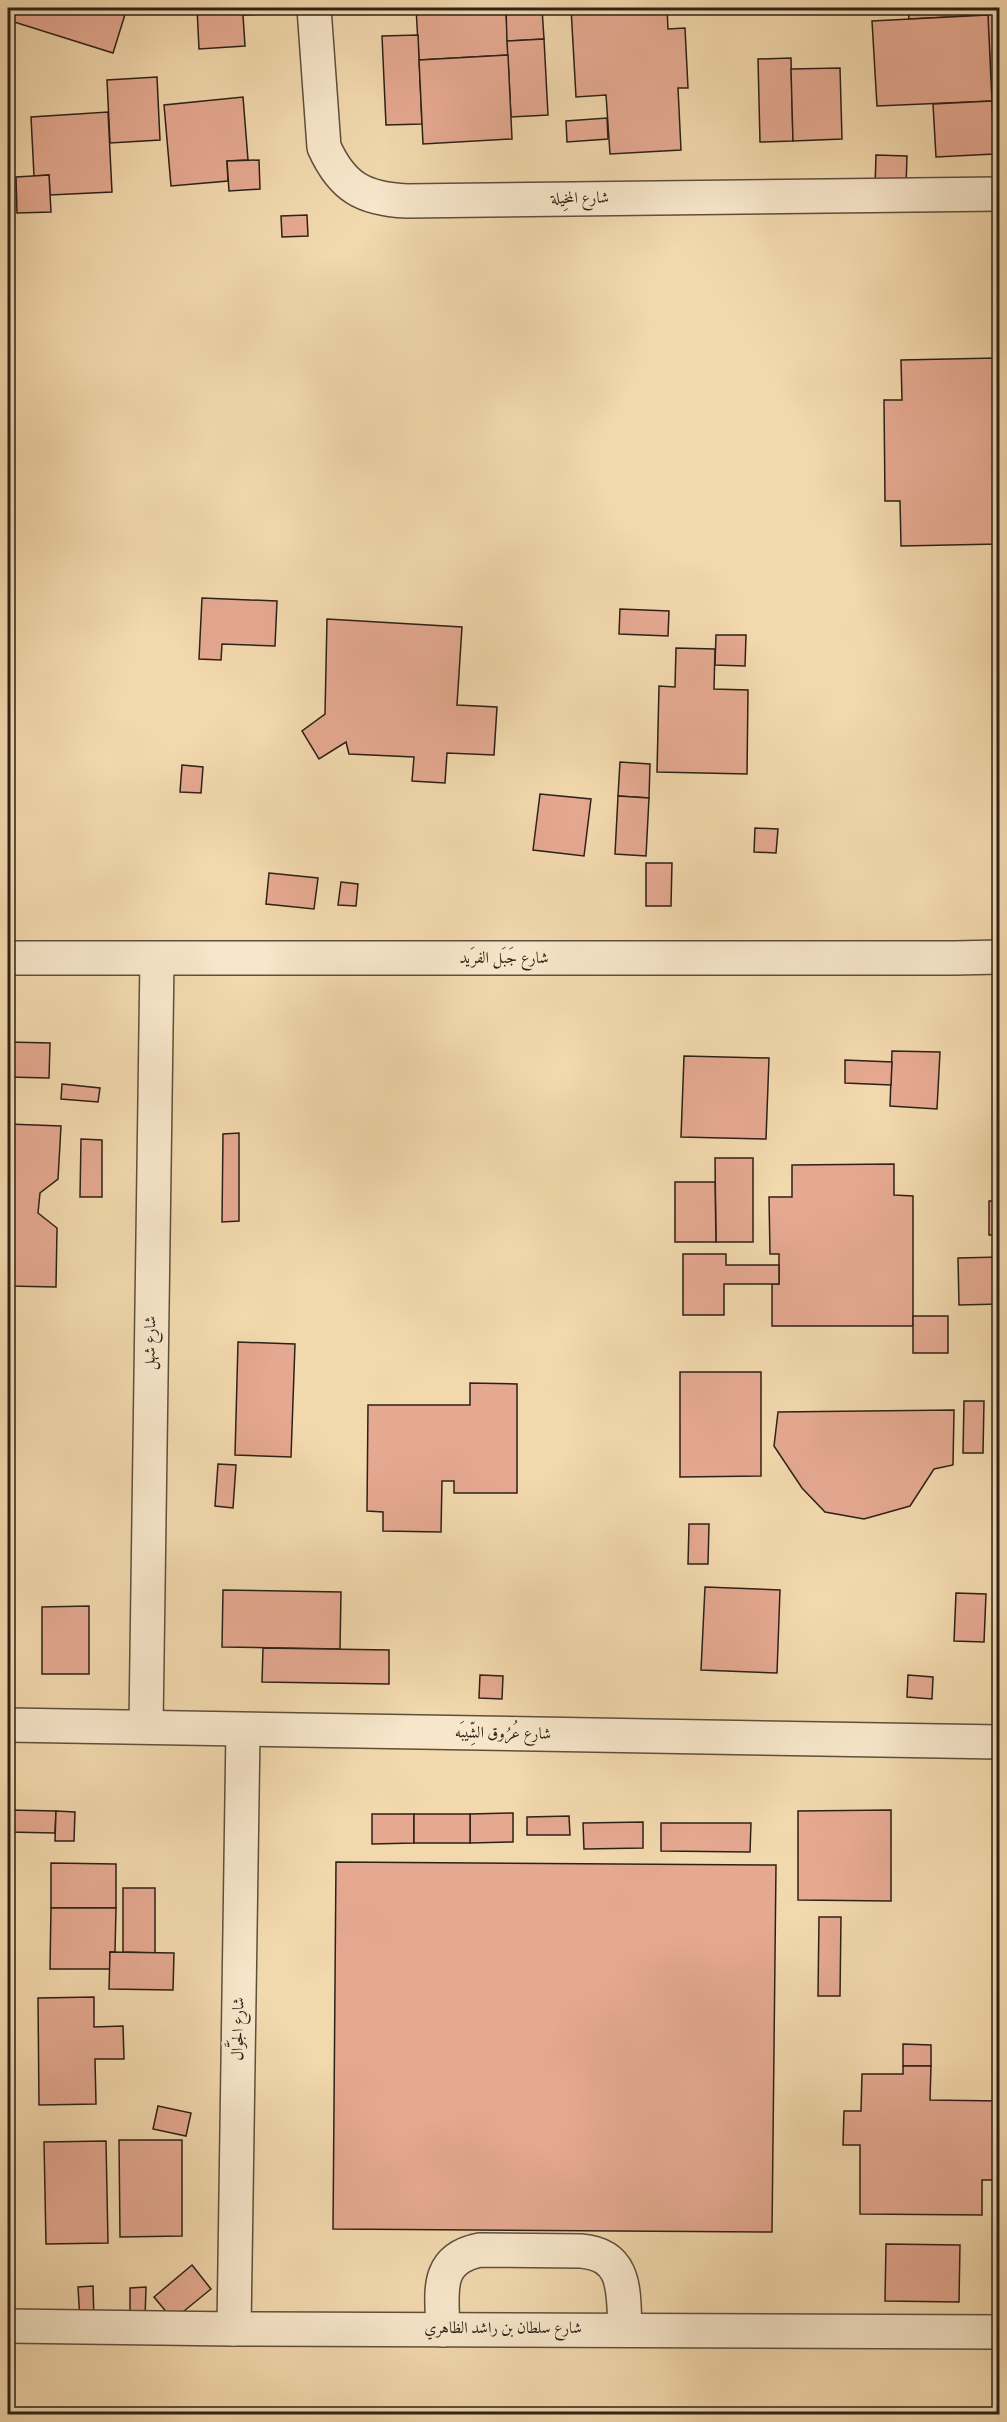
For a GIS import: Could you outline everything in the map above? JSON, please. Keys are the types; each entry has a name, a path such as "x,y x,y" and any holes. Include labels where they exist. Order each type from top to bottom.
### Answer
{"street":[{"name":"شارع المخِيلة","path":"314,8 324,147 333,167 347,183 375,197 407,201 999,194"},
{"name":"شارع جَبَل الفرَيد","path":"8,958 999,957"},
{"name":"شارع شهل","path":"146,1726 157,959"},
{"name":"شارع عُرُوق الشِّيبَه","path":"8,1725 999,1742"},
{"name":"شارع الجَوَّال","path":"234,2329 243,1730"},
{"path":"443,2330 442,2286 445,2272 466,2252 480,2250 596,2252 609,2259 618,2271 622,2285 625,2329"},
{"name":"شارع سلطان بن راشد الظاهري","path":"8,2326 999,2332"}],"building":[{"path":"15,8 127,8 113,53 11,21"},
{"path":"197,8 263,8 264,14 243,15 245,46 199,49"},
{"path":"416,8 506,8 508,55 419,60"},
{"path":"506,8 542,8 544,39 507,41"},
{"path":"571,8 667,8 668,29 685,28 688,88 678,88 681,150 610,154 606,95 576,97"},
{"path":"908,8 987,8 988,15 909,19"},
{"path":"987,8 1000,8 1000,100 992,101"},
{"path":"988,15 992,101 877,106 872,21"},
{"path":"418,35 422,124 386,125 382,36"},
{"path":"544,39 548,115 511,117 507,41"},
{"path":"508,55 512,139 423,144 419,60"},
{"path":"791,58 793,141 760,142 758,59"},
{"path":"840,68 842,139 793,141 791,69"},
{"path":"157,77 160,140 110,143 107,80"},
{"path":"243,97 248,160 227,161 228,181 171,186 164,105"},
{"path":"992,101 994,154 936,157 933,104"},
{"path":"108,112 112,192 50,195 49,175 34,176 31,117"},
{"path":"607,118 608,139 567,142 566,121"},
{"path":"876,155 907,156 906,188 875,187"},
{"path":"259,160 260,189 229,191 227,161"},
{"path":"49,175 51,212 17,213 16,177"},
{"path":"307,215 308,236 282,237 281,216"},
{"path":"996,358 999,544 901,546 900,501 885,501 884,400 902,400 901,360"},
{"path":"202,598 277,601 275,646 222,644 221,660 199,659"},
{"path":"620,609 669,611 668,636 619,634"},
{"path":"327,619 462,627 457,705 497,707 494,755 447,753 445,783 412,781 414,757 349,754 346,742 319,759 302,731 325,714"},
{"path":"716,635 746,635 745,666 715,665"},
{"path":"676,648 715,649 714,689 748,690 747,774 657,772 659,686 675,687"},
{"path":"620,762 650,764 649,798 618,796"},
{"path":"182,765 203,767 201,793 180,792"},
{"path":"540,794 591,799 584,856 533,850"},
{"path":"618,796 649,798 646,856 615,854"},
{"path":"755,828 778,829 776,853 754,852"},
{"path":"646,863 672,863 671,906 646,906"},
{"path":"269,873 318,878 314,909 266,904"},
{"path":"341,882 358,884 356,906 338,905"},
{"path":"8,1042 50,1043 49,1078 8,1077"},
{"path":"892,1051 940,1052 937,1109 890,1106"},
{"path":"684,1056 769,1058 766,1139 681,1137"},
{"path":"845,1060 892,1062 891,1085 845,1083"},
{"path":"62,1084 100,1088 98,1102 61,1099"},
{"path":"8,1124 61,1126 58,1179 40,1193 38,1213 57,1228 56,1287 8,1286"},
{"path":"239,1133 239,1221 222,1222 223,1134"},
{"path":"81,1139 102,1140 102,1197 80,1197"},
{"path":"715,1158 753,1158 753,1242 716,1242"},
{"path":"894,1164 894,1195 913,1196 913,1326 772,1326 772,1284 779,1284 779,1254 770,1254 769,1197 792,1197 792,1165"},
{"path":"675,1182 715,1182 716,1242 675,1242"},
{"path":"989,1201 1000,1201 1000,1235 989,1235"},
{"path":"683,1254 726,1254 726,1265 779,1265 779,1284 724,1284 724,1315 683,1315"},
{"path":"1000,1257 1000,1304 959,1305 958,1258"},
{"path":"913,1316 948,1316 948,1353 913,1353"},
{"path":"238,1342 295,1344 291,1457 235,1455"},
{"path":"680,1372 761,1372 761,1476 680,1477"},
{"path":"470,1383 517,1384 517,1493 454,1493 454,1481 442,1481 441,1532 383,1531 383,1512 367,1511 368,1405 470,1405"},
{"path":"964,1401 984,1401 983,1453 963,1453"},
{"path":"954,1410 953,1465 934,1469 910,1506 864,1519 825,1512 802,1488 774,1446 778,1412"},
{"path":"218,1464 236,1465 233,1508 215,1506"},
{"path":"689,1524 709,1524 708,1564 688,1564"},
{"path":"705,1587 780,1590 777,1673 701,1670"},
{"path":"223,1590 341,1592 340,1649 222,1647"},
{"path":"956,1593 986,1594 984,1642 954,1641"},
{"path":"89,1606 89,1674 42,1674 42,1607"},
{"path":"263,1648 389,1650 389,1684 262,1682"},
{"path":"480,1675 503,1676 502,1699 479,1698"},
{"path":"908,1675 933,1677 932,1699 907,1697"},
{"path":"8,1810 56,1811 55,1833 8,1832"},
{"path":"891,1810 891,1901 798,1900 798,1811"},
{"path":"56,1811 75,1812 74,1841 55,1841"},
{"path":"513,1813 513,1842 470,1843 470,1814"},
{"path":"372,1814 414,1814 414,1843 372,1844"},
{"path":"414,1814 470,1814 470,1843 414,1843"},
{"path":"569,1816 570,1835 527,1835 527,1817"},
{"path":"643,1822 643,1848 584,1849 583,1823"},
{"path":"661,1823 751,1823 750,1852 661,1851"},
{"path":"336,1862 776,1865 772,2232 333,2229"},
{"path":"51,1863 116,1864 116,1908 51,1908"},
{"path":"123,1888 155,1888 155,1953 123,1952"},
{"path":"51,1908 116,1908 115,1952 110,1952 110,1969 50,1969"},
{"path":"819,1917 841,1917 840,1996 818,1996"},
{"path":"110,1952 174,1953 173,1990 109,1989"},
{"path":"94,1997 94,2027 123,2026 124,2059 95,2059 96,2104 39,2105 38,1998"},
{"path":"903,2044 931,2045 931,2066 903,2066"},
{"path":"903,2066 931,2066 930,2100 1000,2101 1000,2180 982,2180 982,2215 860,2214 860,2145 843,2145 844,2111 861,2111 862,2074 903,2074"},
{"path":"158,2106 191,2113 186,2136 153,2129"},
{"path":"119,2140 182,2140 182,2236 120,2237"},
{"path":"106,2141 108,2243 46,2244 44,2142"},
{"path":"886,2244 960,2245 959,2302 885,2301"},
{"path":"192,2265 211,2289 173,2320 154,2297"},
{"path":"93,2286 94,2320 80,2321 78,2287"},
{"path":"146,2287 145,2319 130,2319 130,2288"}]}
